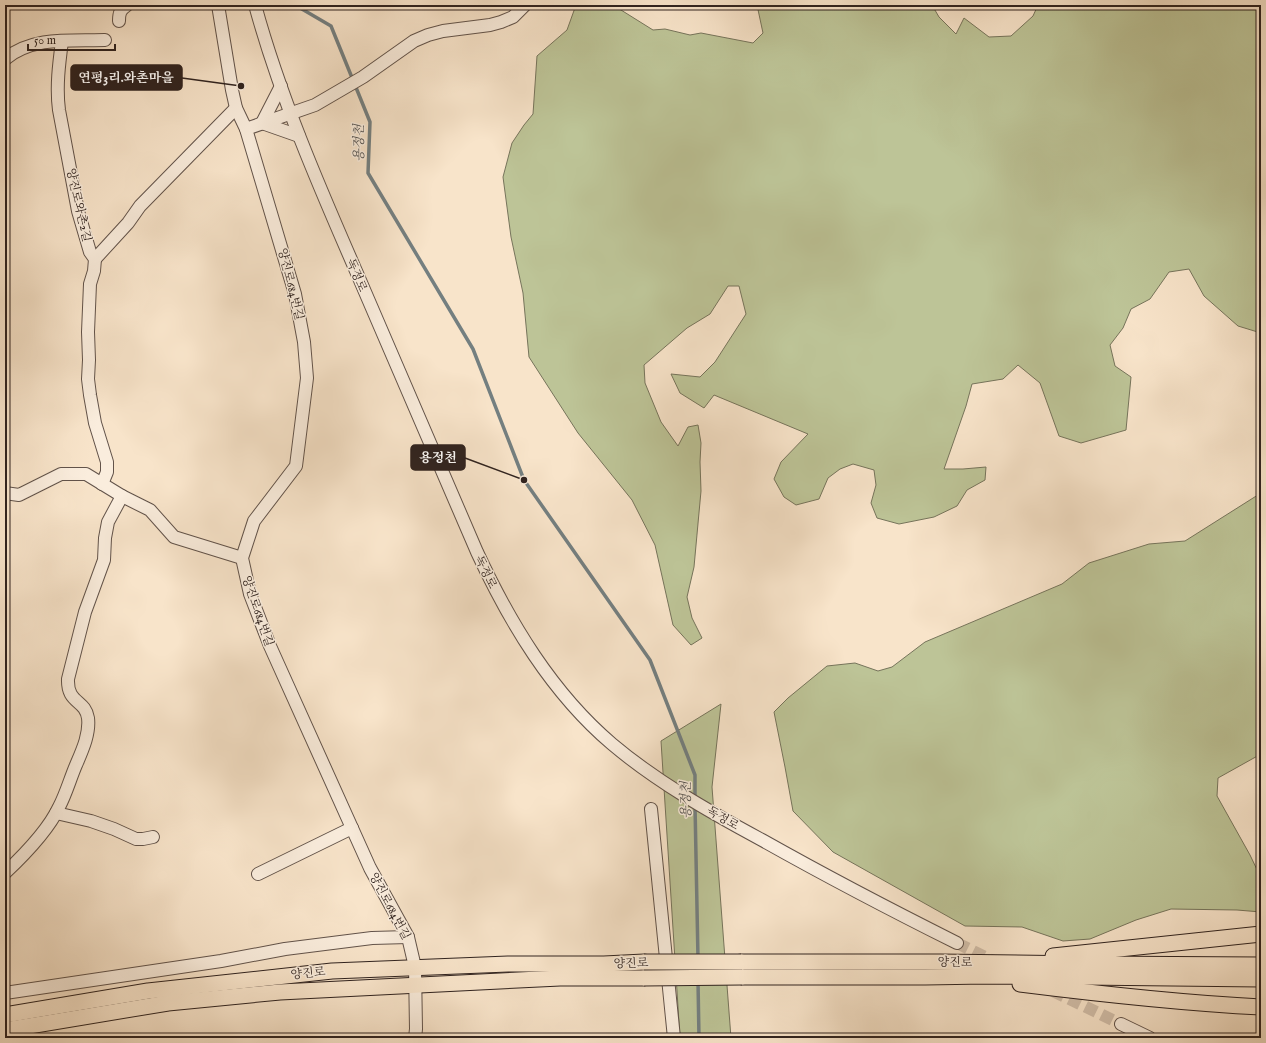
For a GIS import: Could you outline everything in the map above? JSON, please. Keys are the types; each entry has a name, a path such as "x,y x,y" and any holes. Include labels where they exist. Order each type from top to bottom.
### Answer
{"main road":[{"path":"940,962 1054,956 1261,934"},
{"name":"양진로","path":"5,1016 148,991 332,971 508,964 604,964 644,962 742,970 956,976 1261,979"},
{"name":"양진로","path":"5,1030 168,1003 280,992 560,978 644,978 742,970 940,962 1261,965"},
{"path":"956,976 1098,994 1219,1005 1261,1007"}],"street":[{"path":"119,21 119,13 122,8 127,5"},
{"name":"양진로684번길","path":"218,5 236,108 246,128 295,294 304,342 308,378 296,466 254,521 242,558 250,594 270,646 370,868 408,937 415,967 416,1038"},
{"name":"독정로","path":"255,5 291,114 324,198 493,587 534,656 562,691 596,729 612,744 680,793 738,828 957,943"},
{"path":"246,128 315,105 363,77 414,41 443,31 490,25 501,22 513,17 525,5"},
{"path":"5,58 18,49 30,45 62,41 105,40"},
{"name":"양진로와촌2길","path":"62,41 58,73 59,110 78,211 90,252 95,259"},
{"path":"262,123 281,86"},
{"path":"102,484 107,472 107,462 99,440 92,408 88,379 90,284 94,271 95,259 128,223 140,206 236,108"},
{"path":"262,123 300,136"},
{"path":"5,493 19,495 61,474 86,474 122,496 150,510 174,537 242,558"},
{"path":"5,873 37,839 60,807 85,743 88,718 84,709 70,694 68,690 68,679 85,612 104,560 105,538 108,522 122,496"},
{"path":"651,809 674,1038"},
{"path":"56,813 91,821 136,839 152,837"},
{"path":"258,874 352,828"},
{"path":"5,993 221,962 285,949 372,938 408,937"},
{"path":"1121,1024 1150,1038"}],"green space":[{"path":"576,5 613,5 653,30 665,29 690,35 701,33 753,43 763,33 757,5 932,5 939,17 956,34 964,18 989,37 1011,36 1033,16 1038,5 1261,5 1261,333 1238,326 1204,296 1189,269 1169,272 1150,299 1131,309 1123,328 1110,345 1115,366 1131,377 1126,430 1081,443 1059,436 1040,383 1018,365 1003,379 972,384 944,469 986,467 985,480 967,490 957,506 934,517 899,524 877,518 871,503 876,485 874,470 853,464 840,469 828,478 819,499 796,505 784,497 774,479 781,462 808,434 714,395 704,408 680,393 671,374 700,377 715,362 746,314 739,286 728,286 710,314 687,328 644,365 645,383 661,422 678,446 688,427 698,425 701,443 701,491 694,567 687,597 692,618 702,638 691,645 673,625 655,545 632,500 578,433 529,357 523,293 511,237 503,177 512,143 533,114 537,56 567,30"},
{"path":"1261,493 1261,754 1218,778 1217,796 1261,878 1261,912 1171,909 1136,920 1090,939 1063,941 1022,927 965,926 833,852 793,811 774,712 788,698 827,666 855,663 878,671 892,667 925,642 1062,584 1089,563 1149,544 1185,541"},
{"path":"721,704 712,787 731,1038 680,1038 661,741"}],"waterway":[{"name":"용정천","path":"295,5 331,26 370,122 368,173 473,349 524,480 650,660 695,775 695,799"},
{"name":"용정천","path":"695,805 698,959"},
{"name":"용정천","path":"698,981 699,1038"}],"tunnel":[{"path":"957,943 995,962"},
{"path":"1053,991 1121,1024"}],"place":[{"name":"연평3리.와촌마을","path":"241,86"},
{"name":"용정천","path":"524,480"}]}
